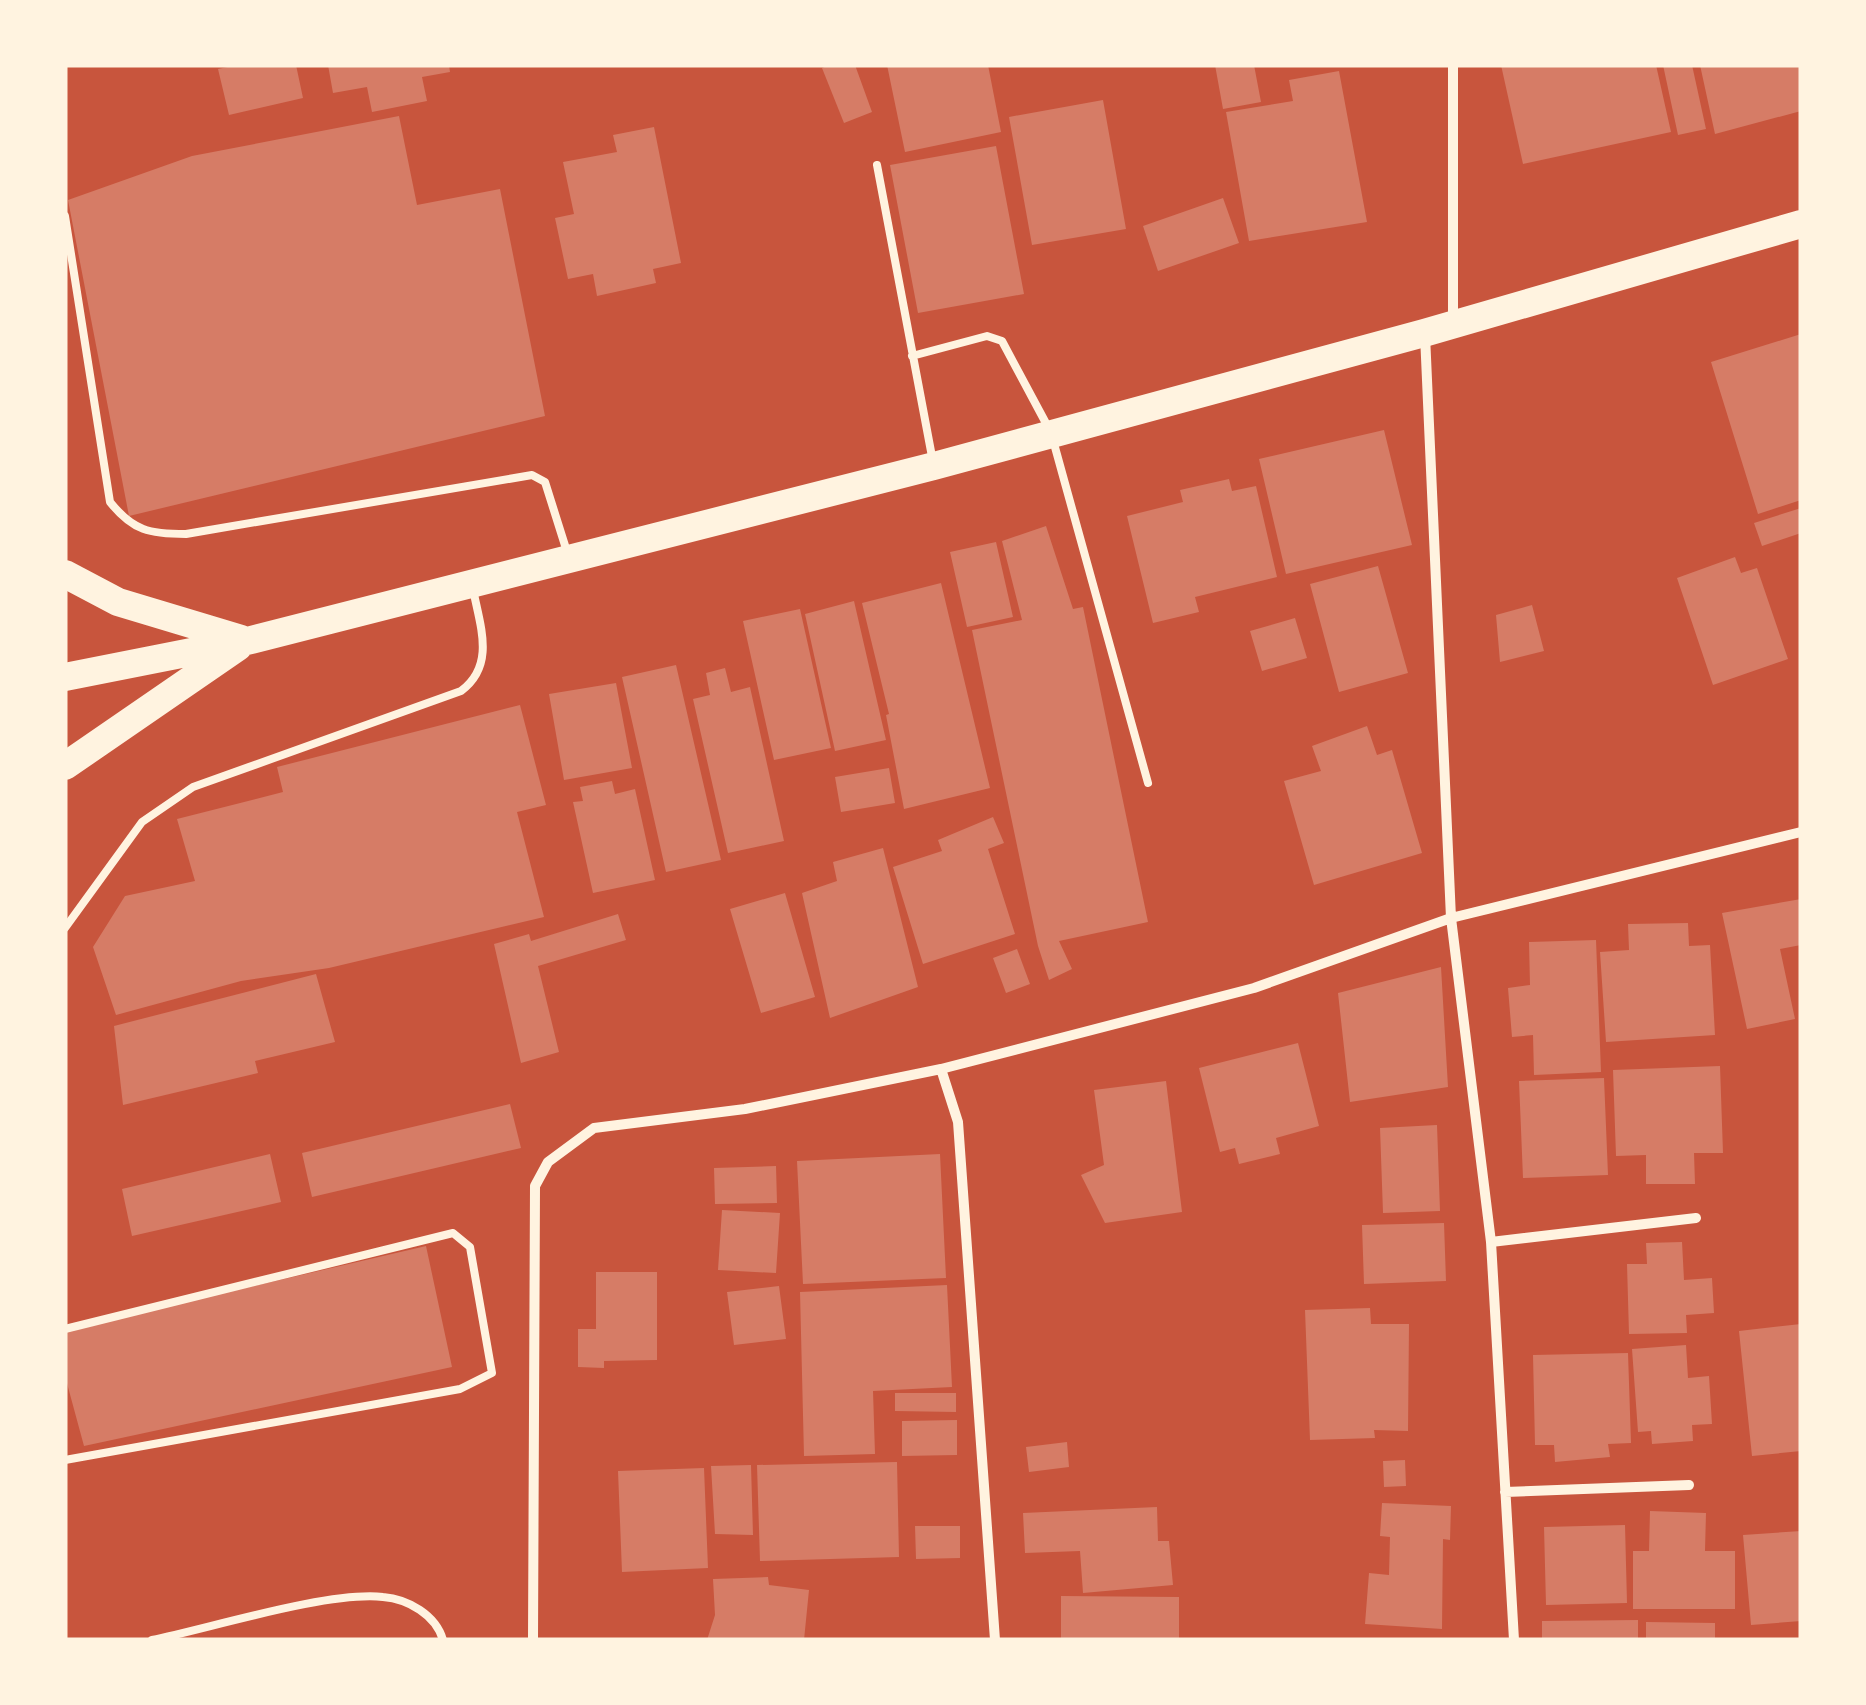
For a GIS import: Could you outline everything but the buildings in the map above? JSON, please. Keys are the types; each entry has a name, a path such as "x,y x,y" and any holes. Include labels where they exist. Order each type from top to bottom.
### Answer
{"highway":[{"path":"69,672 247,641 570,561 1424,333 1801,224"},
{"path":"65,574 118,602 247,641"},
{"path":"65,766 247,641"}],"street":[{"path":"1453,65 1453,325"},
{"path":"1424,333 1451,918 1491,1242 1514,1640"},
{"path":"532,1640 535,1186 548,1162 594,1128 745,1110 941,1070 1254,988 1451,918 1801,832"},
{"path":"941,1070 958,1122 995,1640"},
{"path":"1491,1242 1696,1218"},
{"path":"1504,1492 1689,1485"}],"lane":[{"path":"876,165 934,466"},
{"path":"65,216 110,502 129,526 154,534 186,534 532,475 545,482 570,561"},
{"path":"912,356 987,336 1002,342 1051,434 1148,783"},
{"path":"65,928 142,822 193,787 461,691 476,680 484,663 472,586"},
{"path":"65,1329 453,1233 470,1247 492,1372 460,1389 65,1460"},
{"path":"152,1640 340,1600 384,1597 418,1608 440,1629 443,1640"}]}
